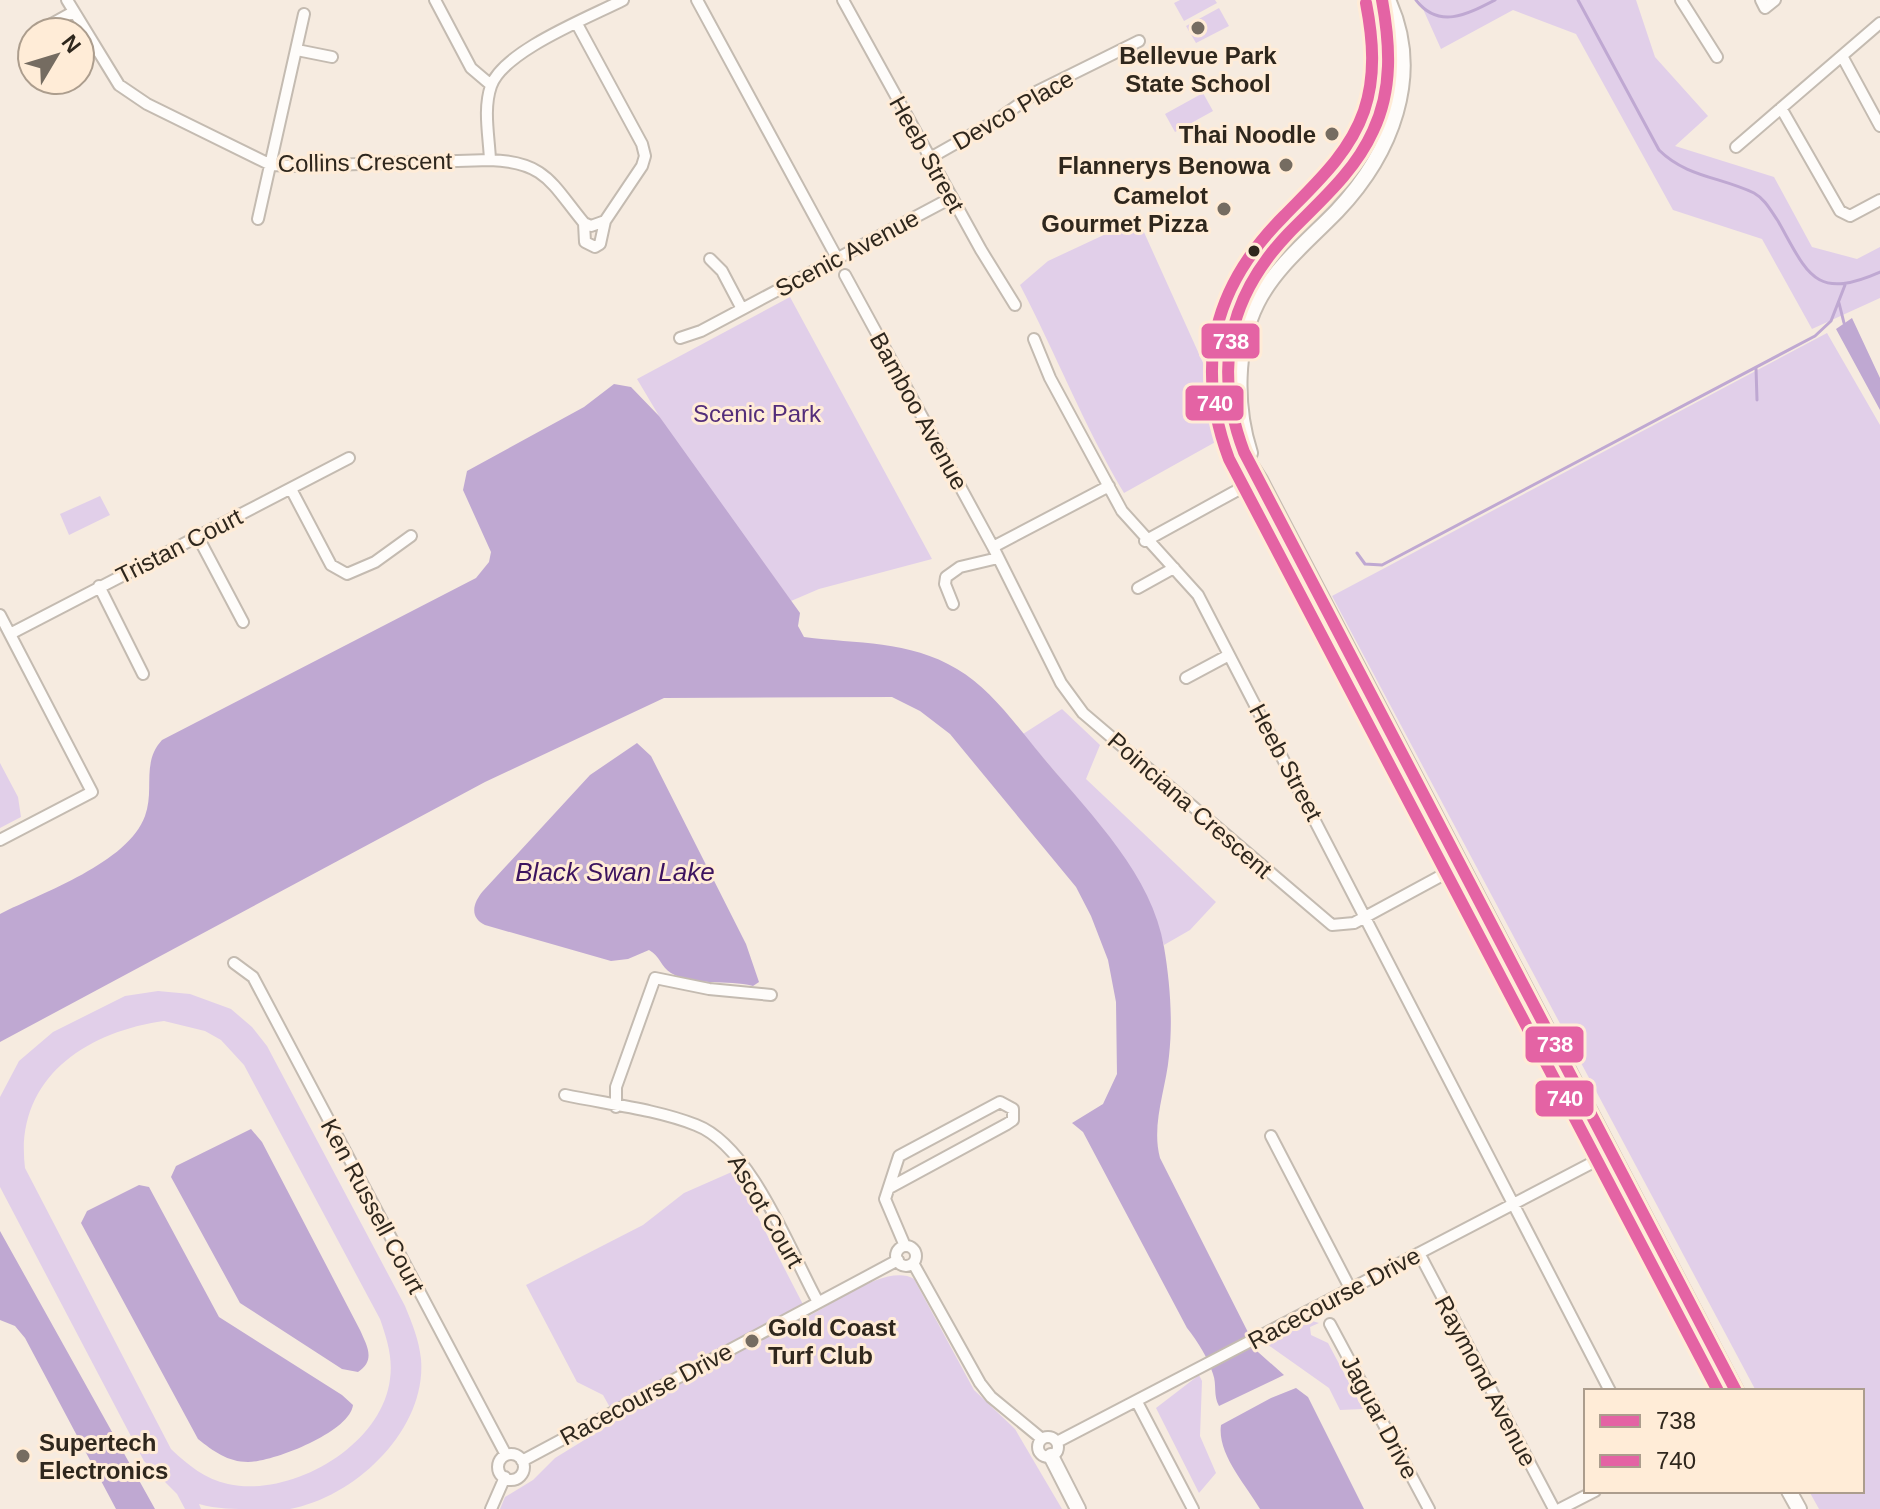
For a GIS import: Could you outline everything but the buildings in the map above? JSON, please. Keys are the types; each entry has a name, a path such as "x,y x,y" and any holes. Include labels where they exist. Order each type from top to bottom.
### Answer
{"main road":[{"path":"1260,480 1242,455 1226,395 1226,355 1231,332 1242,301 1273,250 1343,179 1374,131 1389,75 1390,48 1385,0"},
{"path":"1385,0 1400,26 1403,43 1401,90 1389,136 1350,196 1268,286 1256,304 1246,334 1240,396 1245,438 1269,498 1735,1389"},
{"path":"1054,1449 1078,1509"}],"street":[{"name":"Collins Crescent","path":"67,0 119,85 147,104 271,165 515,161 541,171 584,223 585,242 595,247 601,240 605,221 642,166 645,156 642,144 577,24"},
{"path":"435,0 471,68 491,85"},
{"path":"490,160 487,110 491,85 506,63 623,0"},
{"path":"697,0 837,258"},
{"name":"Heeb Street","path":"843,0 951,198 1015,305"},
{"path":"1681,0 1717,57"},
{"path":"1761,0 1765,8 1775,0"},
{"path":"66,16 73,12"},
{"path":"258,219 304,14"},
{"path":"1736,147 1880,23"},
{"name":"Devco Place","path":"930,158 997,120 1038,91 1139,41"},
{"path":"297,50 332,57"},
{"path":"1842,56 1880,126"},
{"path":"1781,108 1840,211 1850,216 1880,200"},
{"name":"Scenic Avenue","path":"680,338 742,309 951,198"},
{"path":"584,223 595,226 605,221"},
{"path":"710,259 722,271 742,309"},
{"name":"Bamboo Avenue","path":"845,275 996,552"},
{"name":"Heeb Street","path":"1034,339 1050,378 1122,511 1145,541 1198,595 1609,1389"},
{"path":"1236,491 1244,480 1242,455"},
{"name":"Tristan Court","path":"10,634 349,458"},
{"path":"953,604 945,584 946,577 960,567 996,552 1109,486"},
{"path":"291,489 331,565 347,574 375,562 411,536"},
{"path":"1145,541 1236,491 1249,489 1269,498"},
{"path":"198,537 243,622"},
{"name":"Poinciana Crescent","path":"996,552 1061,683 1083,713 1323,920 1344,926 1461,865"},
{"path":"1138,588 1174,568"},
{"path":"99,586 143,674"},
{"path":"0,615 92,792 0,840"},
{"path":"1186,678 1229,655"},
{"name":"Ken Russell Court","path":"234,963 253,977 506,1455"},
{"path":"616,1107 616,1087 655,978 709,989 771,995"},
{"name":"Ascot Court","path":"565,1095 696,1125 727,1143 746,1167 818,1302"},
{"path":"889,1188 1007,1124 1013,1120 1013,1109 1000,1102 899,1156 885,1199 905,1246 916,1252 913,1263 980,1383 991,1397 1042,1439"},
{"path":"1271,1136 1350,1288"},
{"name":"Racecourse Drive","path":"1054,1449 1350,1288 1611,1153"},
{"path":"1639,1207 1639,1218 1729,1389"},
{"path":"905,1246 897,1252 898,1260 903,1265 913,1263"},
{"name":"Raymond Avenue","path":"1419,1253 1557,1509"},
{"name":"Racecourse Drive","path":"505,1477 520,1476 522,1461 898,1260"},
{"name":"Jaguar Drive","path":"1330,1324 1429,1509"},
{"path":"1137,1402 1193,1509"},
{"path":"1049,1437 1054,1449 1039,1450 1042,1439 1049,1437"},
{"path":"506,1455 514,1454 522,1461"},
{"name":"Racecourse Drive","path":"505,1477 499,1466 506,1455"},
{"name":"Racecourse Drive","path":"491,1509 505,1477"},
{"path":"1557,1509 1591,1493"}],"green space":[{"path":"1180,0 1215,0 1217,3 1184,21 1174,3"},
{"path":"1419,0 1636,0 1655,57 1708,116 1675,146 1774,177 1812,247 1857,259 1880,247 1880,298 1812,329 1762,239 1673,210 1576,34 1513,10 1441,49"},
{"path":"1219,8 1229,26 1196,43 1186,26"},
{"path":"1203,93 1213,111 1175,132 1165,114"},
{"path":"1138,219 1204,365 1219,440 1124,493 1020,285 1048,261"},
{"name":"Scenic Park","path":"790,297 932,559 819,589 791,601 668,431 637,379"},
{"path":"1827,333 1880,425 1880,1509 1819,1509 1810,1493 1864,1493 1864,1389 1755,1389 1332,596"},
{"path":"100,496 110,515 69,535 60,514"},
{"path":"1062,709 1100,745 1086,779 1216,902 1190,930 1164,945 1139,886 1122,859 1085,808 1023,734"},
{"path":"0,763 18,797 21,817 0,828"},
{"path":"158,991 190,994 231,1009 252,1027 267,1046 413,1325 421,1359 420,1385 400,1434 362,1475 315,1502 290,1509 226,1508 199,1504 201,1509 185,1509 177,1494 144,1461 0,1187 0,1097 19,1061 53,1032 125,996","holes":["164,1021 205,1031 221,1040 244,1065 380,1319 390,1356 390,1379 383,1403 370,1426 330,1462 305,1475 279,1483 253,1486 220,1482 197,1471 171,1449 25,1168 25,1137 31,1109 43,1086 60,1066 82,1049 107,1036"]},
{"name":"Gold Coast Turf Club","path":"734,1171 809,1316 875,1281 890,1276 914,1279 974,1390 1015,1429 1062,1509 500,1509 505,1497 533,1480 555,1458 617,1420 603,1395 577,1382 526,1285 643,1225 684,1193"},
{"path":"1312,1321 1319,1323 1310,1327 1311,1335 1328,1343 1363,1409 1340,1410 1329,1388 1264,1342"},
{"path":"1199,1375 1202,1381 1200,1436 1216,1473 1199,1493 1156,1408"}],"water":[{"path":"1852,318 1880,378 1880,410 1836,329"},
{"path":"614,384 631,387 659,416 800,613 798,626 804,637 901,648 939,660 969,677 1012,720 1097,821 1132,868 1157,920 1169,988 1170,1043 1157,1133 1160,1158 1258,1352 1284,1375 1219,1406 1211,1368 1199,1344 1187,1328 1083,1132 1072,1123 1103,1104 1117,1074 1116,1002 1108,960 1091,916 1076,887 950,734 920,711 892,697 664,698 485,782 0,1042 0,914 103,862 136,833 148,806 152,758 162,740 476,578 489,562 491,552 463,490 467,471 584,407"},
{"name":"Black Swan Lake","path":"637,743 651,756 746,944 759,982 753,986 681,977 668,971 649,950 628,959 611,961 485,925 475,914 475,905 483,891 590,775"},
{"path":"251,1129 262,1142 363,1336 368,1358 358,1372 342,1369 240,1303 171,1177 176,1166"},
{"path":"139,1185 149,1187 219,1317 353,1405 349,1415 339,1425 309,1444 260,1461 241,1462 227,1458 198,1439 81,1223 87,1211"},
{"path":"0,1231 155,1509 116,1509 25,1338 15,1326 0,1320"},
{"path":"1296,1388 1308,1397 1364,1509 1260,1509 1234,1469 1223,1447 1221,1425"}],"waterway":[{"path":"1416,0 1434,15 1444,17 1464,14 1495,0"},
{"path":"1578,0 1659,150 1681,166 1758,196 1768,206 1806,268 1816,277 1827,283 1840,284 1880,272"},
{"path":"1357,553 1365,564 1382,565 1815,336 1831,321 1845,285"},
{"path":"1839,303 1844,323"},
{"path":"1756,368 1757,400"}],"transit line":[{"name":"738","path":"1382,0 1388,66 1379,115 1365,146 1346,174 1267,258 1239,309 1228,364 1234,422 1244,452 1735,1389"},
{"name":"740","path":"1366,3 1372,71 1364,111 1340,155 1260,243 1226,299 1212,360 1218,424 1229,459 1717,1389"}],"place":[{"name":"Bellevue Park State School","path":"1198,28"},
{"name":"Thai Noodle","path":"1332,134"},
{"name":"Flannerys Benowa","path":"1286,165"},
{"name":"Camelot Gourmet Pizza","path":"1224,209"},
{"name":"Gold Coast Turf Club","path":"752,1341"},
{"name":"Supertech Electronics","path":"23,1456"}]}
